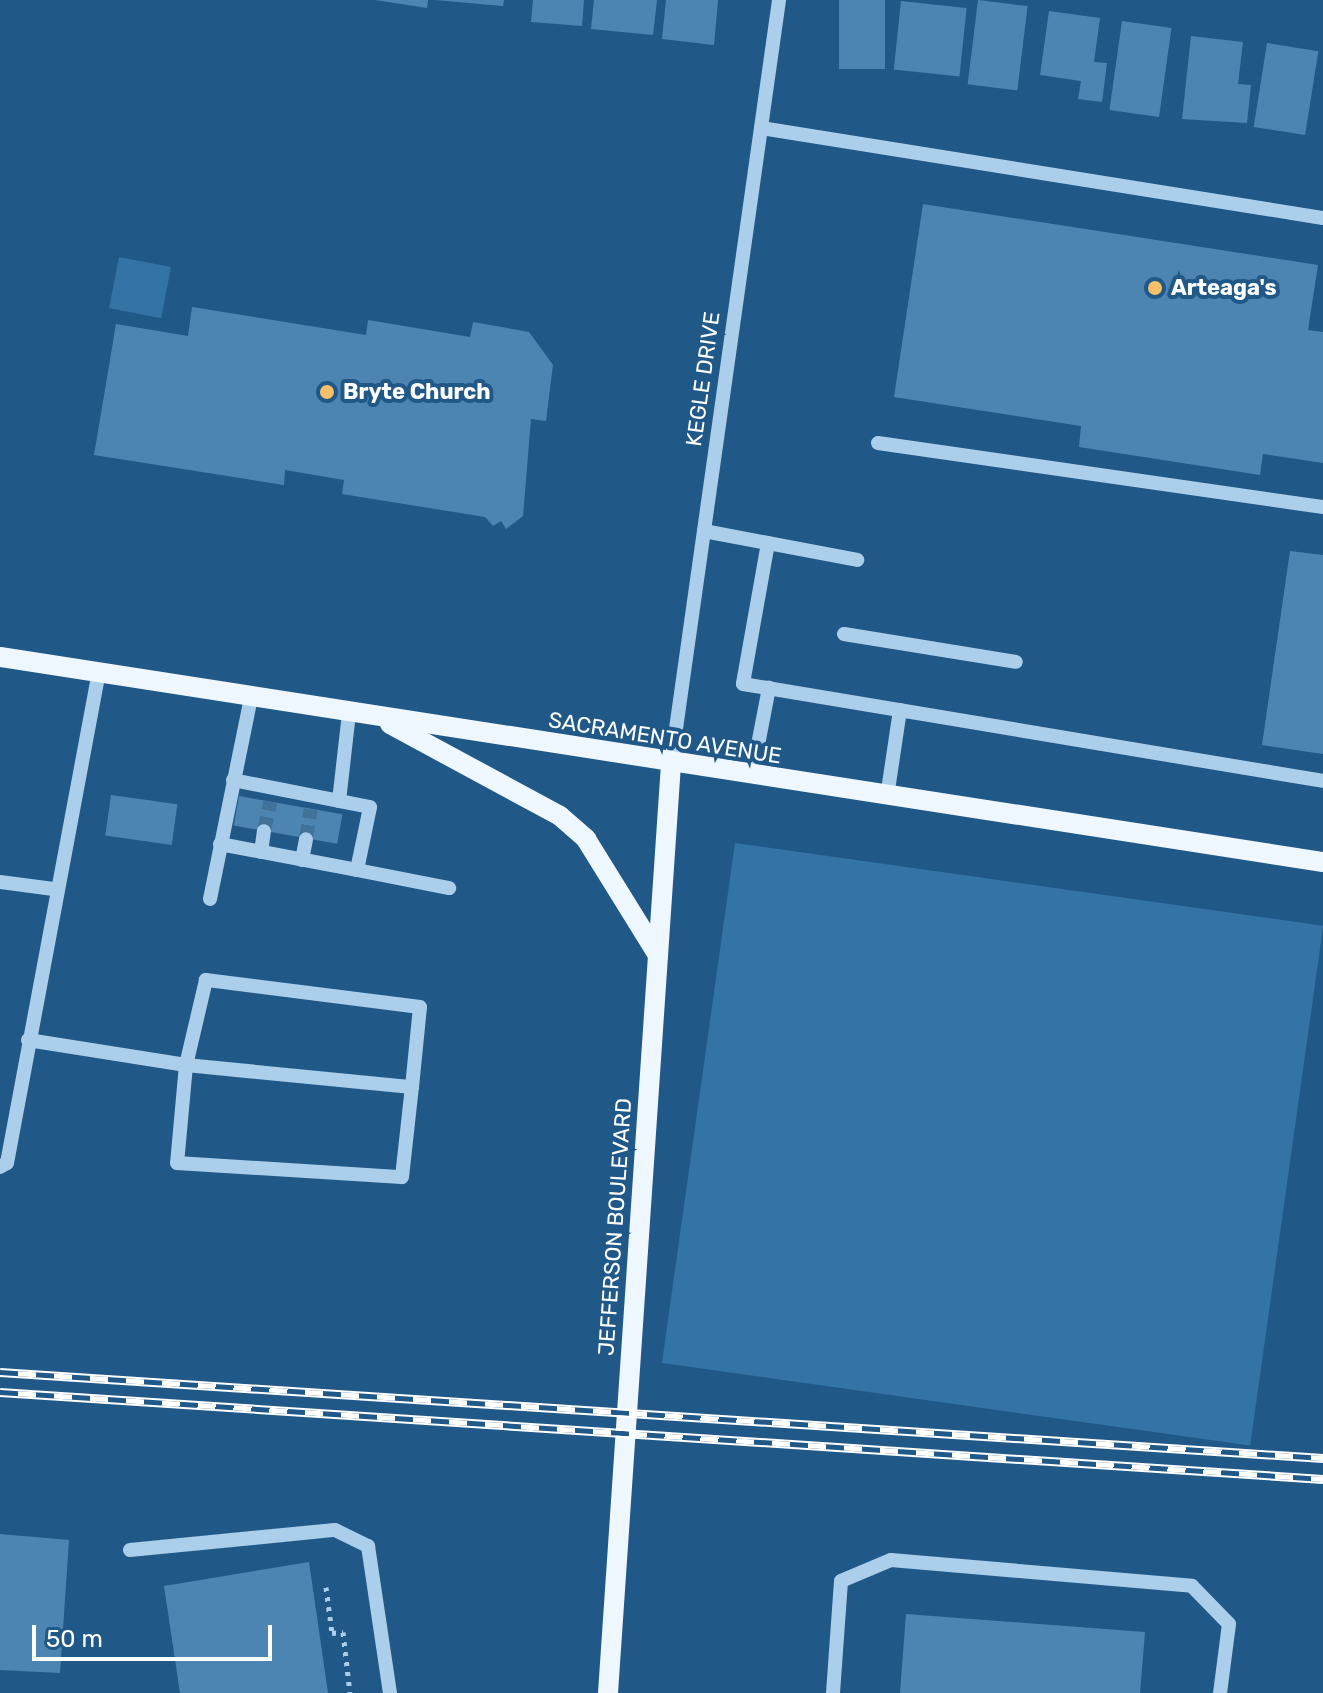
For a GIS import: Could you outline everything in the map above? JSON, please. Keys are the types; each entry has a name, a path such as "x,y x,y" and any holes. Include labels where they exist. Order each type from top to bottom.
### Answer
{"main road":[{"name":"SACRAMENTO AVENUE","path":"0,657 671,764 1323,862"},
{"path":"380,718 560,816 586,839 658,955"},
{"name":"JEFFERSON BOULEVARD","path":"608,1693 671,764"}],"street":[{"name":"KEGLE DRIVE","path":"671,764 779,0"},
{"path":"761,128 1323,218"},
{"path":"878,443 1323,507"},
{"path":"704,531 857,560"},
{"path":"768,543 743,684 1323,781"},
{"path":"844,634 1016,662"},
{"path":"0,1167 7,1163 54,889 99,673"},
{"path":"752,776 769,688"},
{"path":"210,899 251,697"},
{"path":"887,797 900,710"},
{"path":"339,801 349,713"},
{"path":"233,780 271,795 312,803 339,801 370,807 357,870"},
{"path":"261,852 264,831"},
{"path":"302,860 306,839"},
{"path":"220,844 449,888"},
{"path":"0,882 54,889"},
{"path":"206,980 420,1007 402,1177 177,1163 186,1065 206,980"},
{"path":"28,1040 186,1065 412,1087"},
{"path":"130,1550 335,1530 368,1546 390,1693"},
{"path":"833,1693 841,1581 891,1560 1192,1586 1229,1624 1220,1693"}],"path":[{"path":"326,1587 332,1633 343,1632 350,1693"}],"shaded area":[{"path":"119,257 171,267 161,318 109,308"},
{"path":"735,843 1323,926 1250,1446 662,1363"}],"building":[{"path":"375,0 428,0 427,8"},
{"path":"435,0 504,0 503,6"},
{"path":"533,0 584,0 582,26 531,22"},
{"path":"594,0 657,0 653,35 591,29"},
{"path":"666,0 718,0 714,45 662,39"},
{"path":"839,0 885,0 885,69 839,69"},
{"path":"978,0 1028,6 1017,90 968,84"},
{"path":"901,1 967,8 959,77 894,70"},
{"path":"1049,11 1100,18 1094,62 1107,63 1102,102 1078,99 1081,81 1040,75"},
{"path":"1122,21 1172,28 1159,117 1109,110"},
{"path":"1191,36 1243,42 1238,84 1251,85 1247,123 1182,119"},
{"path":"1267,43 1318,51 1305,135 1254,127"},
{"path":"923,204 1318,265 1308,330 1323,332 1323,463 1263,454 1260,475 1079,447 1081,426 894,397"},
{"name":"Bryte Church","path":"192,307 366,335 368,320 470,337 473,322 529,332 553,365 546,421 531,419 523,516 506,529 501,521 493,526 485,517 342,494 344,480 285,470 284,485 94,455 116,324 188,336"},
{"path":"1290,551 1323,555 1323,754 1262,745"},
{"path":"111,795 177,804 172,845 105,836"},
{"path":"239,796 342,814 337,844 234,826"},
{"path":"0,1534 69,1540 60,1673 0,1670"},
{"path":"309,1562 328,1693 180,1693 164,1586"},
{"path":"906,1614 1145,1632 1140,1693 900,1693"}],"tunnel":[{"path":"264,831 270,802"},
{"path":"306,839 311,809"}],"railway":[{"path":"0,1372 1323,1458"},
{"path":"0,1392 1323,1479"}],"place":[{"name":"Arteaga's","path":"1155,288"},
{"name":"Bryte Church","path":"327,392"}]}
